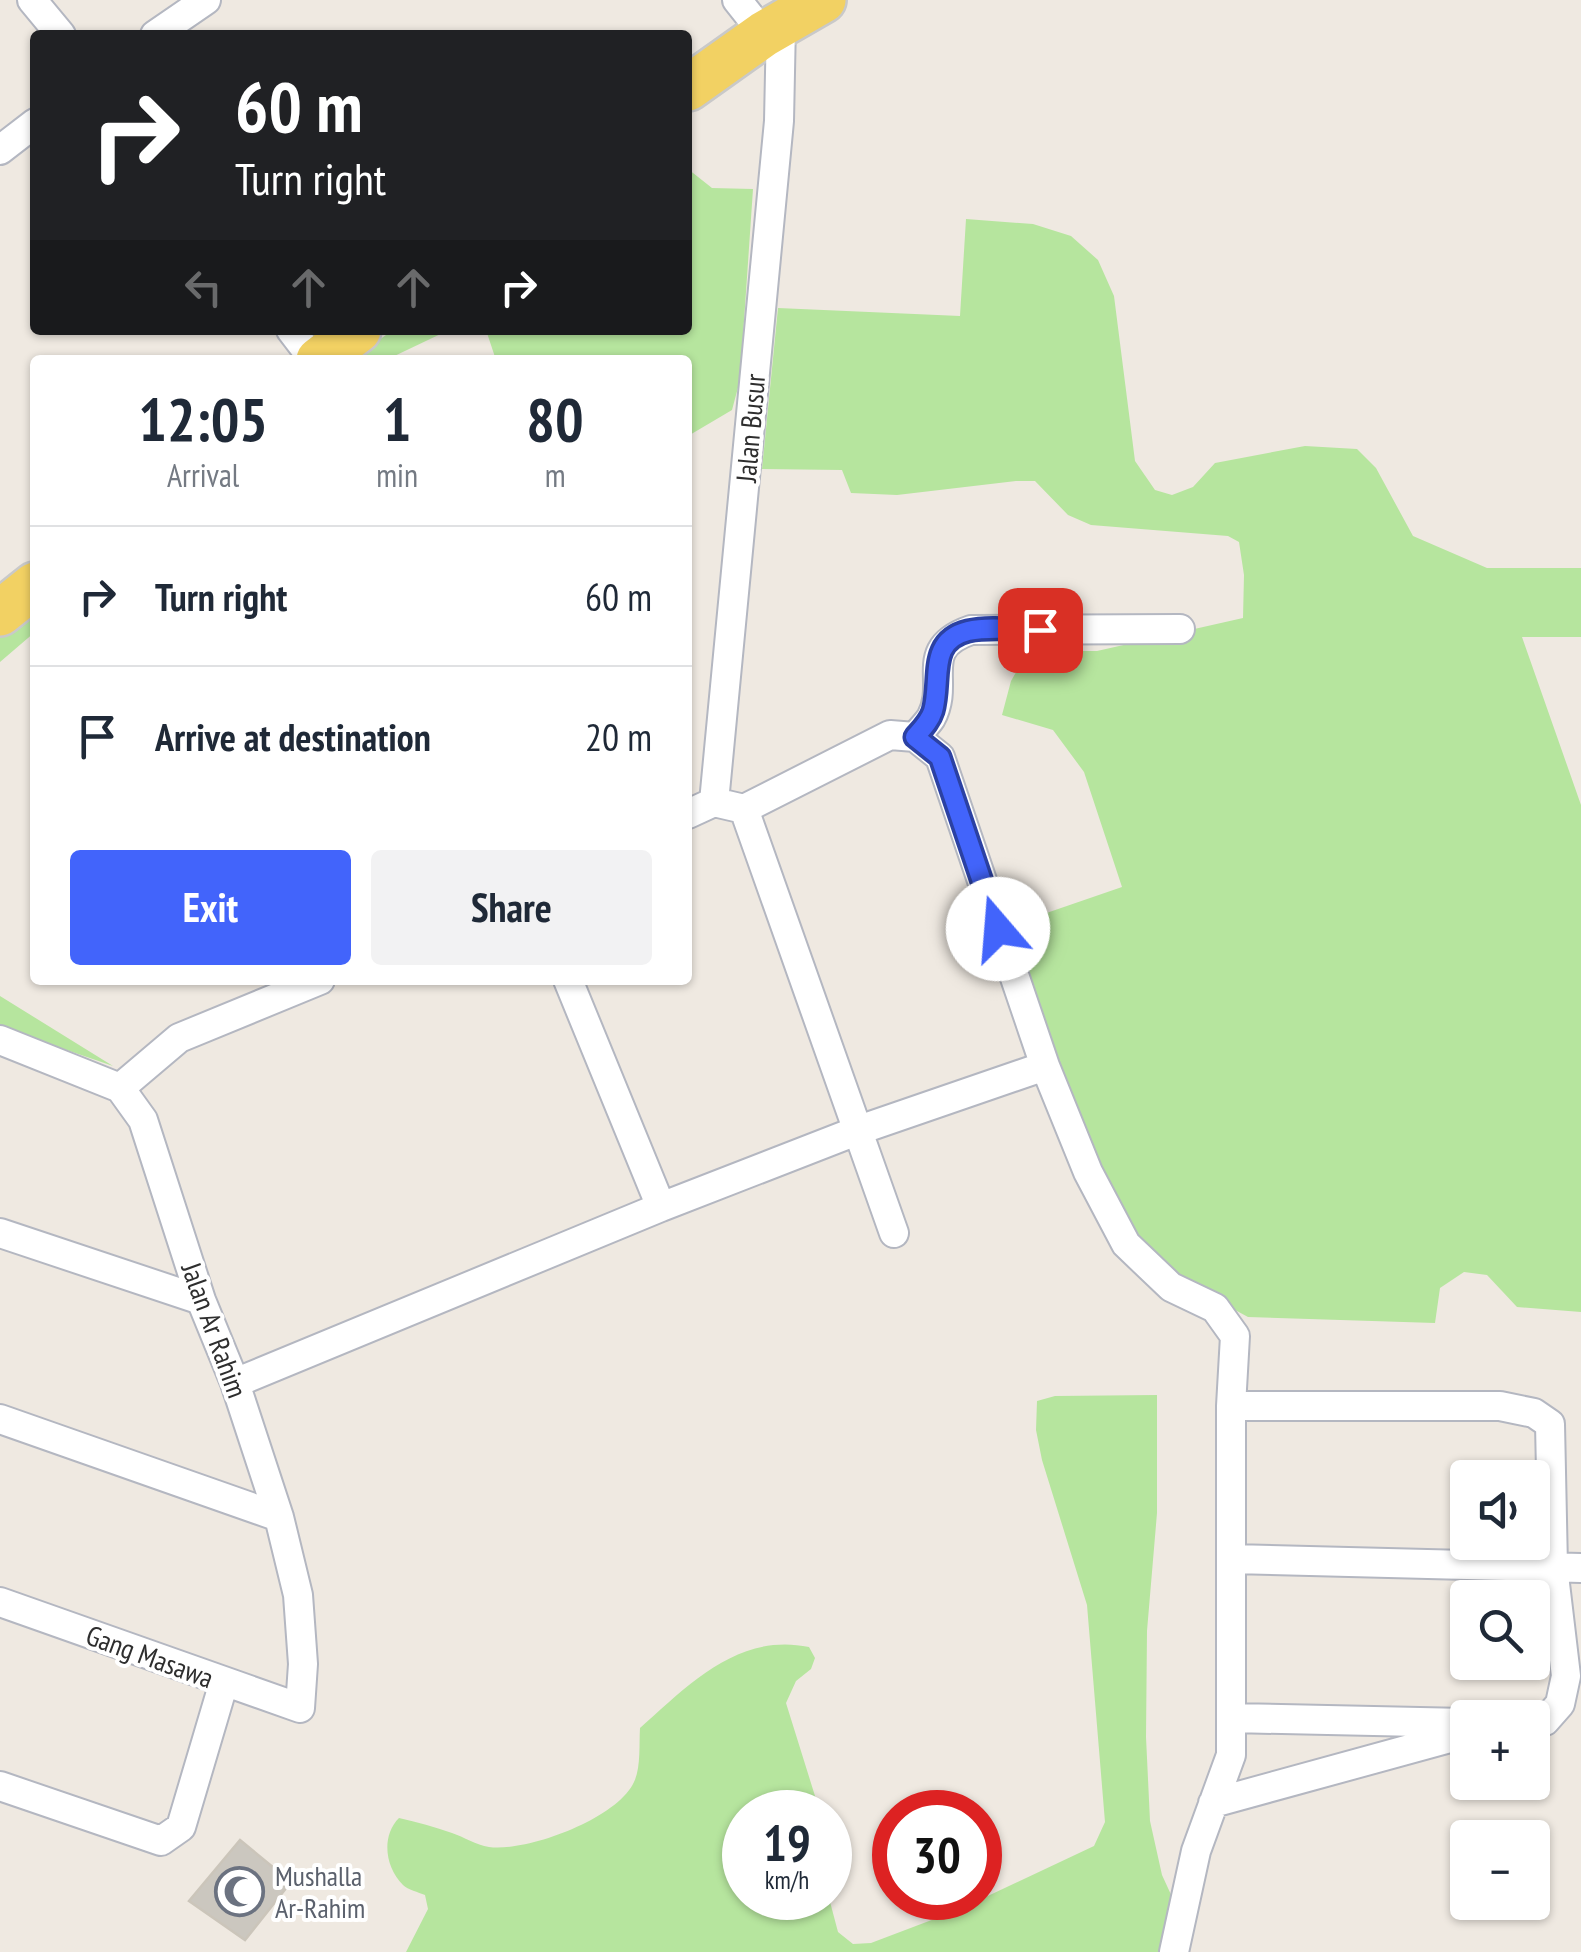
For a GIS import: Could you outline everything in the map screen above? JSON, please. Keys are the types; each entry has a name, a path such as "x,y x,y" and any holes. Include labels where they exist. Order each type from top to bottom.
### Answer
{"main road":[{"path":"692,84 761,19 823,0"},
{"path":"323,355 351,335"},
{"path":"0,613 30,589"}],"street":[{"path":"32,0 57,30"},
{"path":"163,30 206,0"},
{"name":"Jalan Busur","path":"714,802 779,121 761,19"},
{"path":"0,150 30,127"},
{"path":"294,335 312,355"},
{"path":"915,737 932,716 938,690 937,658 950,637 971,630 1180,629"},
{"path":"692,812 714,802 744,809 890,735 915,737 940,757 1045,1066 1088,1172 1126,1244 1171,1287 1215,1308 1235,1336 1231,1406 1231,1755 1196,1851 1174,1952"},
{"path":"744,809 894,1232"},
{"path":"0,1040 120,1088 179,1038 308,985"},
{"path":"570,985 661,1207"},
{"path":"235,1383 661,1207 859,1130 1045,1066"},
{"name":"Jalan Ar Rahim","path":"120,1088 142,1120 279,1517 298,1595 300,1708"},
{"path":"0,1233 201,1300"},
{"path":"1231,1406 1500,1406 1534,1413 1550,1424 1567,1568 1566,1676 1560,1704 1550,1715"},
{"path":"0,1419 279,1517"},
{"path":"1232,1558 1567,1568"},
{"name":"Gang Masawa","path":"0,1602 300,1708"},
{"path":"0,1786 162,1841 181,1827 224,1682"},
{"path":"1231,1718 1450,1723"},
{"path":"1213,1803 1450,1738"}],"green space":[{"path":"692,172 712,188 753,189 740,380 732,410 692,434 692,355 494,355 488,335 692,335"},
{"path":"966,219 1033,224 1071,236 1098,260 1114,296 1135,461 1155,490 1172,495 1193,487 1215,463 1305,446 1357,449 1376,468 1413,536 1487,568 1581,568 1581,637 1522,637 1581,805 1581,1312 1517,1307 1487,1275 1464,1272 1440,1288 1435,1323 1248,1317 1176,1278 1138,1243 1075,1105 1012,925 1122,887 1084,772 1053,730 1002,715 1011,681 1028,651 1097,651 1243,618 1244,575 1239,542 1228,536 1091,525 1068,515 1035,481 897,495 851,493 842,470 762,469 778,308 960,316"},
{"path":"386,335 438,335 396,355 358,355"},
{"path":"30,606 30,636 0,662 0,630"},
{"path":"0,996 113,1066 0,1027"},
{"path":"1157,1395 1157,1513 1147,1631 1146,1737 1150,1821 1162,1875 1173,1899 1167,1952 406,1952 428,1909 425,1895 403,1885 389,1861 388,1842 399,1818 489,1847 525,1844 591,1820 624,1796 634,1782 640,1728 716,1666 760,1647 809,1647 815,1658 811,1669 796,1681 786,1703 813,1790 722,1790 722,1920 835,1920 838,1932 853,1944 871,1943 932,1920 1002,1920 1002,1889 1094,1846 1105,1822 1087,1605 1036,1430 1037,1401 1055,1396"}],"building":[{"name":"Mushalla Ar-Rahim","path":"240,1840 291,1882 245,1940 189,1901"}],"place":[{"name":"Mushalla Ar-Rahim","path":"240,1891"}],"route":[{"path":"998,929 940,757 915,737 932,716 938,690 937,658 950,637 971,630 1040,630"}]}
